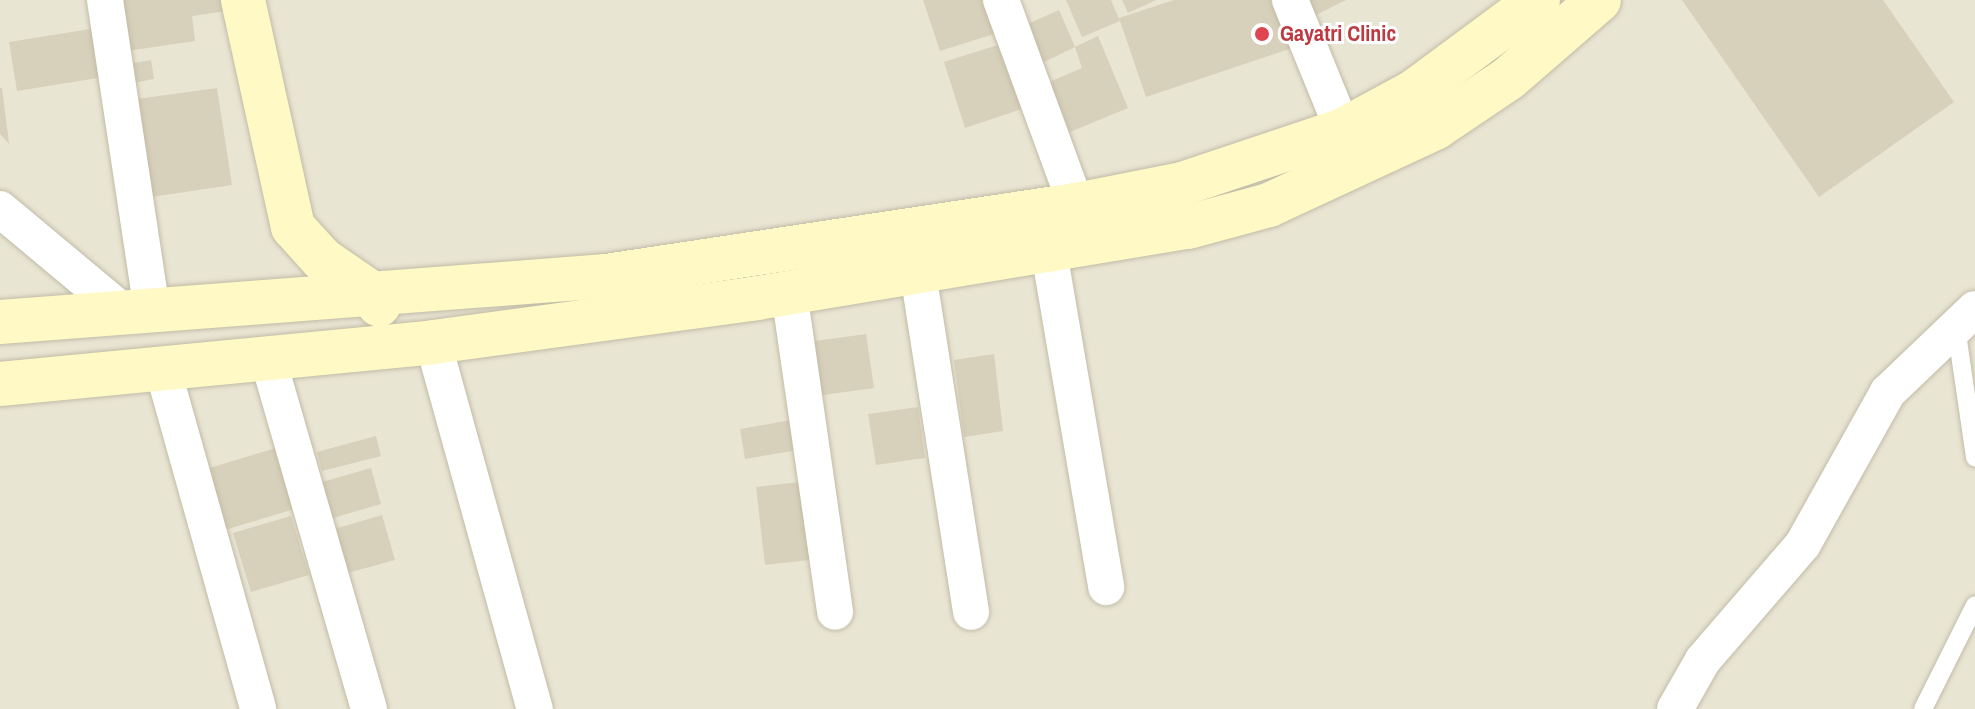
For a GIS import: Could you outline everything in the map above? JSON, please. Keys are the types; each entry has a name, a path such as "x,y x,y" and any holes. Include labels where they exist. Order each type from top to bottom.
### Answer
{"main road":[{"path":"243,0 279,180 293,227 322,259 377,297 385,347"},
{"path":"2,321 377,297 606,276 1076,205 1182,184 1343,130 1415,91 1538,0"},
{"path":"7,383 433,342 918,273 1188,227 1269,205 1359,166 1435,128 1509,78 1599,0"}],"street":[{"path":"105,0 138,312"},
{"path":"1001,0 1076,205"},
{"path":"1290,0 1343,130"},
{"path":"0,209 138,312"},
{"path":"1049,252 1106,587"},
{"path":"918,273 971,612"},
{"path":"789,292 835,612"},
{"path":"1675,709 1703,660 1803,544 1888,392 1965,318"},
{"path":"433,342 535,709"},
{"path":"268,359 369,709"},
{"path":"163,370 258,709"}],"lane":[{"path":"1965,318 1975,458"},
{"path":"1923,709 1966,632 1975,605"}],"shaded area":[{"path":"0,0 1975,0 1975,709 0,709"}],"building":[{"path":"119,0 225,0 226,11 192,16 195,41 127,51"},
{"path":"923,0 986,0 997,33 940,51"},
{"path":"1066,0 1111,0 1120,21 1082,37"},
{"path":"1122,0 1156,0 1128,13"},
{"path":"1174,0 1278,0 1292,48 1146,97 1119,18"},
{"path":"1308,0 1346,0 1316,15"},
{"path":"1682,0 1883,0 1954,102 1819,197"},
{"path":"1059,10 1075,47 1038,65 1021,27"},
{"path":"97,28 104,77 17,91 9,42"},
{"path":"1098,36 1128,108 1070,132 1049,82 1082,68 1075,47"},
{"path":"1001,44 1022,109 965,128 944,62"},
{"path":"151,60 154,79 127,84 123,65"},
{"path":"2,88 9,144 0,134"},
{"path":"217,88 232,185 144,198 130,100"},
{"path":"866,334 874,388 816,396 808,342"},
{"path":"994,354 1003,431 964,437 954,360"},
{"path":"918,407 925,458 876,465 868,414"},
{"path":"797,419 803,449 745,459 740,429"},
{"path":"376,436 381,456 322,471 317,452"},
{"path":"276,448 294,509 225,530 206,469"},
{"path":"371,468 381,504 333,518 329,506 322,508 315,484"},
{"path":"809,481 818,559 765,565 756,487"},
{"path":"382,515 395,560 344,574 331,530"},
{"path":"291,516 309,575 251,592 233,533"}],"place":[{"name":"Gayatri Clinic","path":"1262,34"}]}
